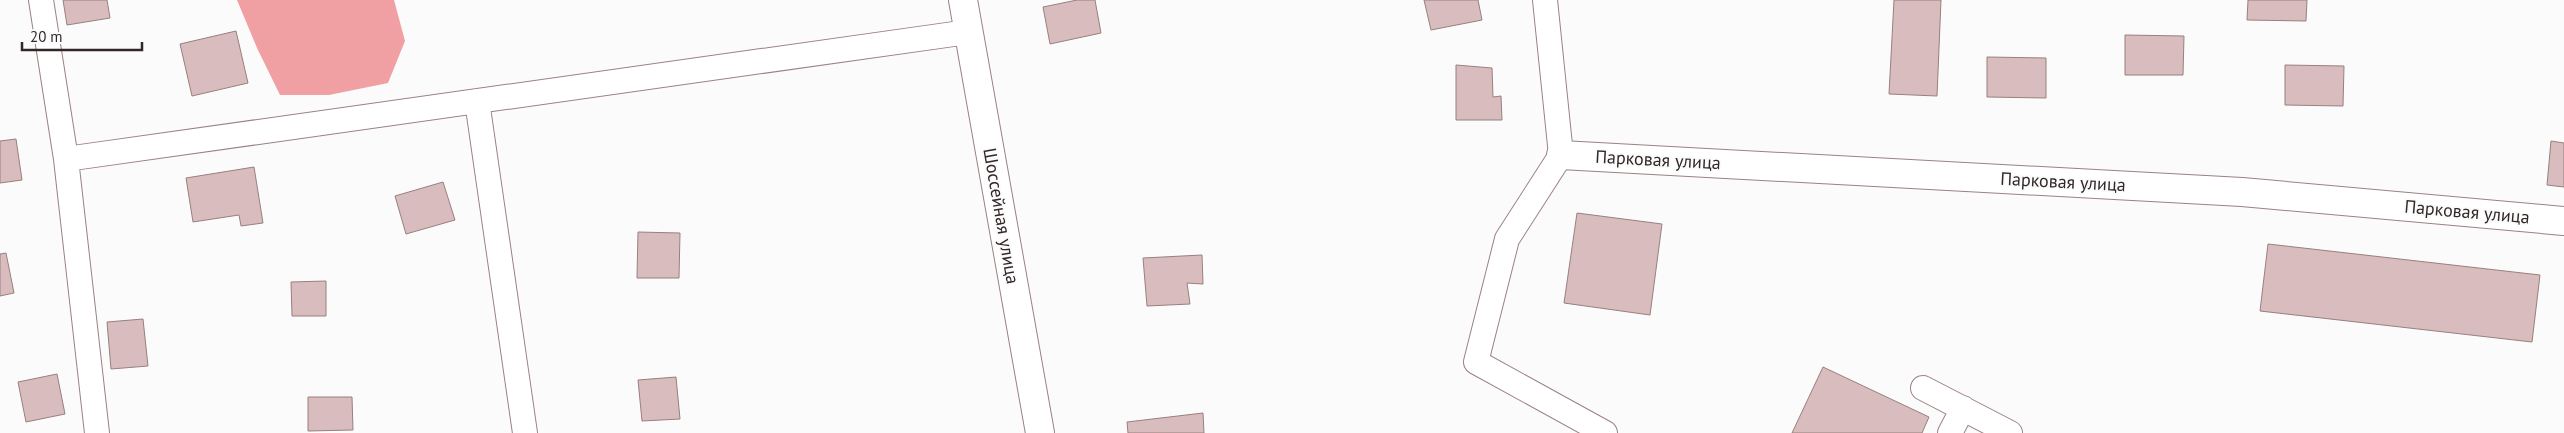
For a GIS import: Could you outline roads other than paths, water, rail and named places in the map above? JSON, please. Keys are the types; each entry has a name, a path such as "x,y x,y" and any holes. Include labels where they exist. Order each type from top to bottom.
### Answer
{"street":[{"name":"Шоссейная улица","path":"963,0 1040,433"},
{"name":"Парковая улица","path":"1560,155 2242,192 2564,221"}],"lane":[{"path":"41,0 66,159 97,433"},
{"path":"1545,0 1560,155 1507,239 1476,362 1605,433"},
{"path":"66,159 968,32"},
{"path":"477,101 525,433"},
{"path":"1923,388 2010,433"},
{"path":"1950,433 1963,408"}]}
